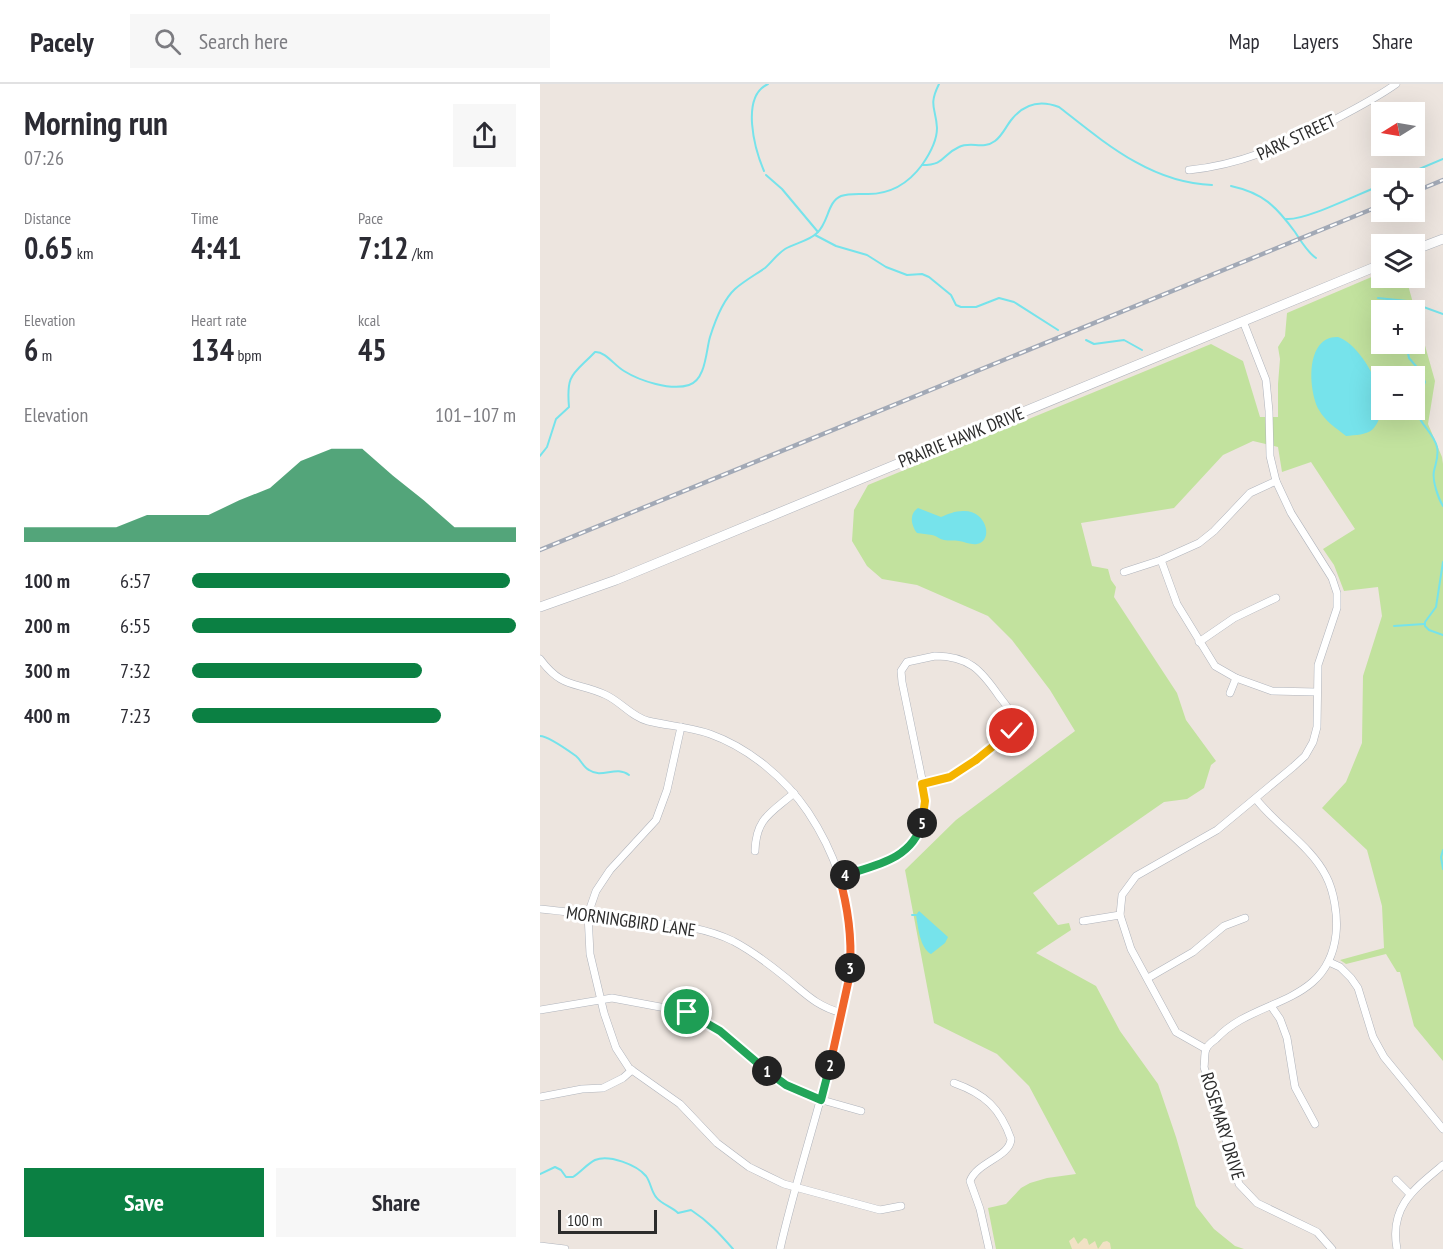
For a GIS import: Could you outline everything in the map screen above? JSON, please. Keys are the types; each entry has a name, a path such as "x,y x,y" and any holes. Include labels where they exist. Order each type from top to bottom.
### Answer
{"street":[{"name":"PARK STREET","path":"1189,170 1237,162 1279,147 1379,96 1396,84"},
{"path":"1425,245 1443,238"},
{"name":"PRAIRIE HAWK DRIVE","path":"540,607 612,581 1371,269"},
{"path":"1206,1049 1176,1032 1131,949 1120,915 1122,895 1136,876 1217,830 1305,756 1317,726 1318,665 1337,608 1335,586 1329,572 1285,502 1276,481 1269,447 1268,391 1262,368 1243,321"},
{"path":"1124,572 1161,560 1199,543 1220,525 1246,496 1276,481"},
{"path":"1161,560 1177,604 1215,666 1236,678 1272,691 1316,692"},
{"path":"1199,642 1234,618 1276,598"},
{"path":"839,876 886,862 908,848 917,837 922,825 925,801 901,671 907,662 912,660 935,656 955,658 973,665 981,672 1012,714 1015,725 1007,736 966,767 950,777 922,784"},
{"path":"540,659 556,678 605,694 646,720 709,734 738,747 755,758 794,793 822,834 839,876 848,914 851,943 848,983 821,1100 780,1249"},
{"path":"1230,693 1236,678"},
{"path":"681,727 667,790 656,820 610,870 596,891 588,914 590,954 600,999 621,1059 632,1070 680,1104 717,1143 734,1157 767,1176 797,1188 880,1210 901,1206"},
{"path":"756,851 756,839 762,821 794,793"},
{"name":"ROSEMARY DRIVE","path":"1256,799 1318,862 1327,878 1338,924 1336,940 1329,962 1309,986 1225,1029 1206,1049 1204,1067 1239,1184 1257,1203 1317,1232 1332,1249"},
{"name":"MORNINGBIRD LANE","path":"540,909 686,926 731,940 773,967 815,1003 826,1009 842,1013"},
{"path":"1083,921 1120,915"},
{"path":"1148,978 1193,952 1224,927 1245,918"},
{"path":"1329,962 1340,967 1358,988 1373,1037 1383,1056 1443,1129"},
{"path":"540,1010 612,998 687,1012 720,1031 786,1085 821,1100 861,1111"},
{"path":"1271,1006 1280,1019 1287,1038 1295,1087 1315,1124"},
{"path":"540,1097 582,1089 603,1088 623,1078 632,1070"},
{"path":"954,1083 980,1094 990,1103 1011,1139 1008,1148 975,1172 970,1181 980,1209 989,1249"},
{"path":"1397,1249 1398,1216 1410,1194 1443,1165"},
{"path":"1396,1180 1410,1194"},
{"path":"540,1246 565,1249"}],"green space":[{"path":"1371,277 1371,288 1409,288 1412,300 1371,300 1371,354 1425,354 1425,345 1435,381 1428,424 1443,464 1443,1061 1414,1026 1400,972 1397,972 1386,954 1346,964 1340,960 1384,948 1382,906 1367,850 1322,808 1346,782 1362,743 1363,676 1382,616 1378,587 1344,591 1334,565 1323,549 1355,529 1311,462 1282,472 1278,447 1253,441 1223,455 1174,508 1081,523 1092,566 1108,569 1116,587 1114,597 1177,693 1186,720 1216,761 1211,765 1204,788 1187,799 1164,802 1033,893 1058,925 1069,923 1071,930 1036,953 1096,986 1120,1031 1158,1084 1196,1206 1214,1229 1235,1246 1244,1249 996,1249 988,1208 1006,1204 1021,1188 1030,1183 1076,1174 1029,1086 997,1054 934,1023 905,870 956,820 1075,731 1050,690 1012,640 988,616 917,585 882,579 867,566 852,541 854,510 868,485 1211,344 1243,361 1260,417 1278,417 1280,359 1278,347 1285,336 1287,313"}],"sand":[{"path":"1074,1237 1078,1244 1084,1238 1087,1239 1089,1245 1095,1241 1098,1249 1072,1249 1069,1241"},
{"path":"1103,1242 1110,1243 1111,1249 1098,1249"}],"water":[{"path":"1338,337 1348,343 1358,352 1371,372 1371,420 1378,420 1373,429 1364,434 1346,436 1324,418 1315,401 1311,378 1312,366 1320,345 1327,339"},
{"path":"918,508 941,517 963,511 978,515 985,526 985,537 982,542 972,544 917,533 912,520 913,513"},
{"path":"919,911 948,937 945,943 931,954 924,947 920,937 916,915"}],"waterway":[{"path":"764,171 754,138 752,112 754,100 759,91 768,84"},
{"path":"540,456 547,447 556,419 569,407 569,387 573,375 595,352 606,356 624,371 647,381 674,387 682,387 695,382 702,371 717,318 735,289 765,268 779,253 817,233 836,199 847,194 876,194 892,190 905,183 917,172 936,138 937,128 933,102 939,84"},
{"path":"922,165 940,161 953,150 964,145 990,144 998,139 1022,109 1034,104 1046,104 1059,107 1112,147 1149,169 1190,183 1212,185"},
{"path":"1422,168 1443,159"},
{"path":"766,175 782,189 818,232"},
{"path":"1231,186 1252,192 1268,202 1316,258"},
{"path":"1286,219 1306,216 1371,190"},
{"path":"815,235 836,246 867,255 886,267 907,275 922,274 929,277 951,295 956,305 961,307 976,307 999,298 1014,302 1058,330"},
{"path":"1378,298 1407,301 1443,314"},
{"path":"1086,340 1094,344 1124,340 1142,350"},
{"path":"1408,354 1425,382 1420,395 1418,415 1437,447 1434,479 1437,494 1443,506"},
{"path":"1443,562 1436,607 1425,622 1429,630 1443,635"},
{"path":"1394,626 1424,624"},
{"path":"540,736 569,751 587,769 599,773 619,771 629,775"},
{"path":"1443,850 1441,857 1443,869"},
{"path":"540,1174 555,1167 561,1170 566,1177 573,1177 595,1160 608,1158 622,1162 636,1168 646,1176 654,1195 661,1202 678,1213 691,1210 714,1228 733,1249"}],"railway":[{"path":"1425,187 1443,180"},
{"path":"540,550 1371,210"}],"route":[{"path":"687,1012 720,1031 786,1085 807,1096 821,1100 839,1028 851,954 848,914 839,876 886,862 908,848 917,837 922,825 925,801 922,784 950,777 1012,731"}]}
